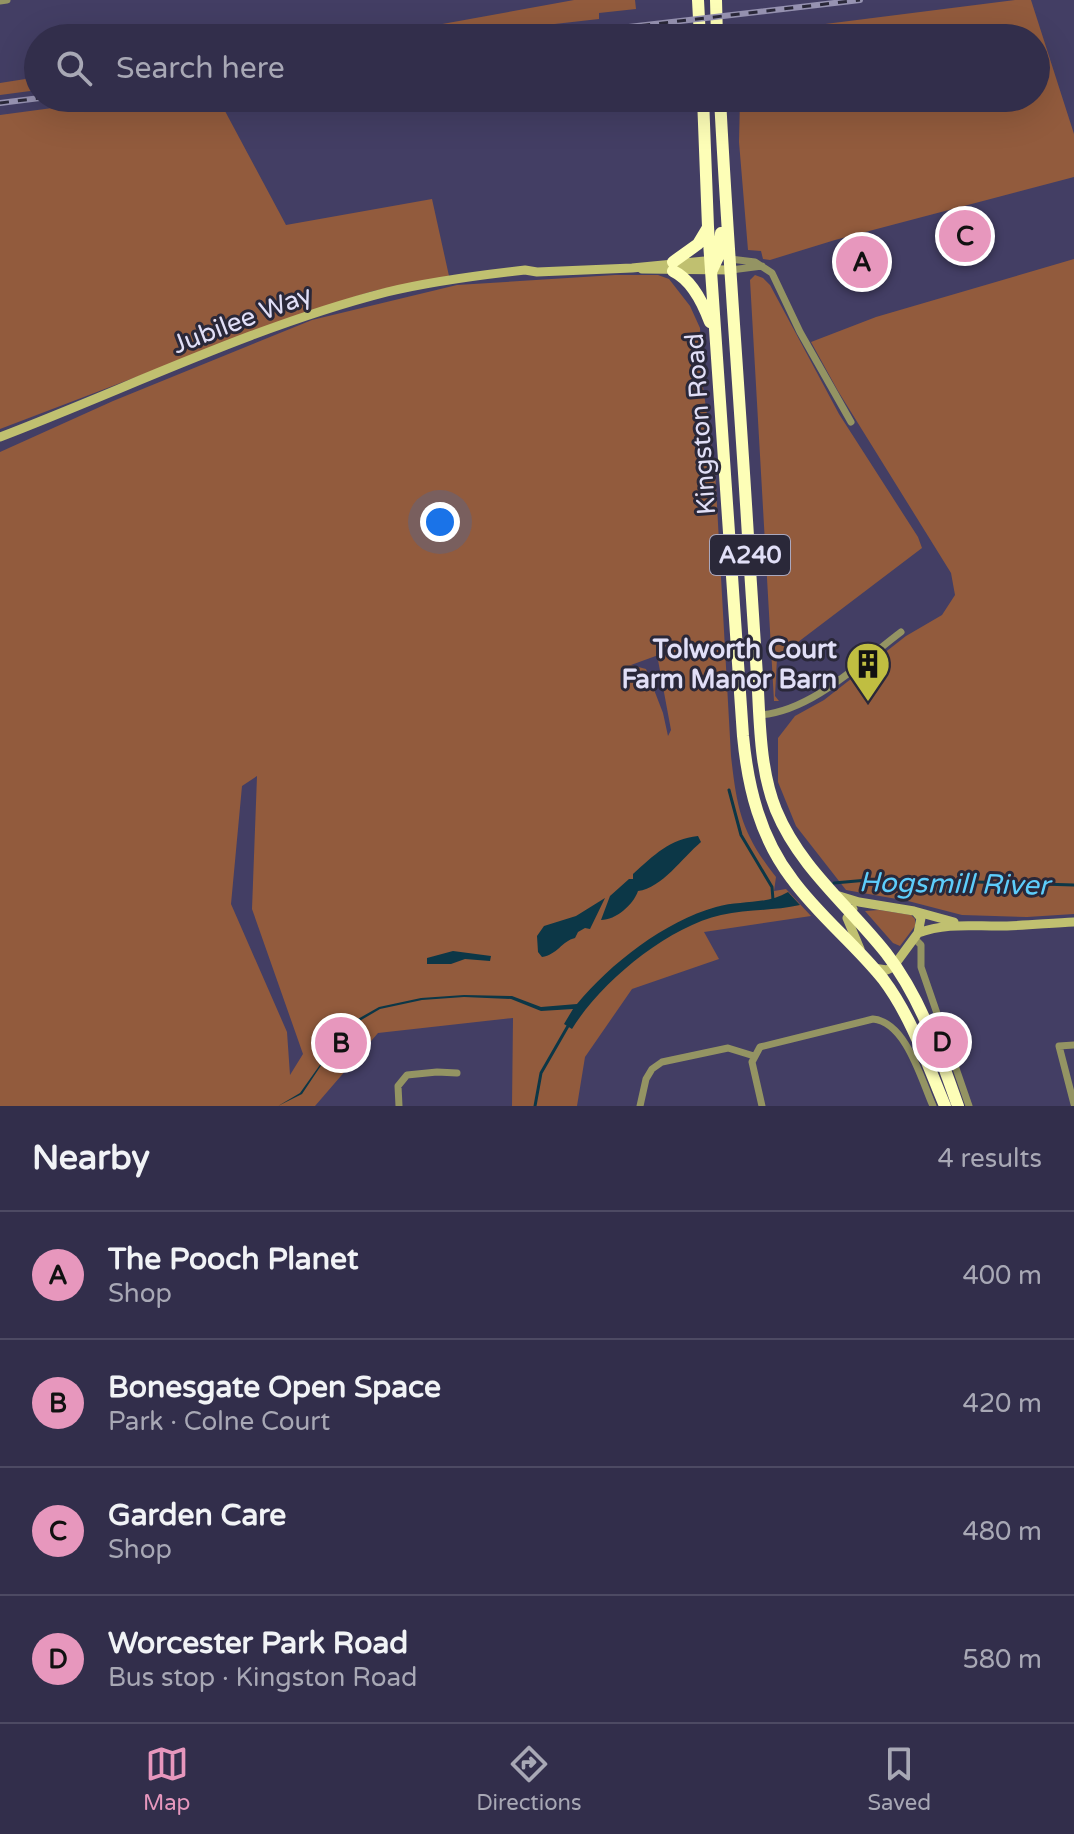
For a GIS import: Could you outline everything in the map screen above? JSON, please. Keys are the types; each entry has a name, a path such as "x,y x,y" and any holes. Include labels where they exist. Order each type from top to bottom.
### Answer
{"highway":[{"path":"698,0 699,24"},
{"path":"716,0 717,24"},
{"name":"Kingston Road","path":"704,112 708,227 720,264 764,764 776,809 796,850 827,889"},
{"path":"720,264 725,207 721,112"},
{"path":"708,227 698,244 673,267 699,299 715,336"},
{"name":"Kingston Road","path":"720,264 715,336 745,763 762,828 792,880 870,964"},
{"name":"A240","path":"827,889 894,965 922,1012 958,1106"},
{"name":"A240","path":"870,964 894,995 945,1106"}],"street":[{"path":"0,1 7,0"},
{"path":"720,264 764,266 775,278 807,345 851,422"},
{"name":"Jubilee Way","path":"0,437 301,318 387,292 508,274 720,264"},
{"path":"759,715 791,708 809,700 901,632"},
{"path":"827,889 844,898 961,924"},
{"path":"868,904 850,912 847,918 849,926 870,964 887,970 916,935 922,921 916,912"},
{"path":"916,935 941,925 1074,922"},
{"path":"916,935 921,945 921,967 969,1106"},
{"path":"762,1106 752,1067 760,1047 873,1019 889,1023 906,1046 933,1106"},
{"path":"1052,1039 1059,1046 1074,1104"},
{"path":"1059,1046 1074,1045"},
{"path":"640,1106 646,1079 652,1069 662,1062 728,1048 754,1056"},
{"path":"399,1106 398,1086 407,1075 457,1073"}],"shaded area":[{"path":"574,0 635,0 636,9 599,13 599,19 555,24 442,24"},
{"path":"1031,0 1039,24 825,24"},
{"path":"1050,59 1074,134 1074,177 770,260 763,259 761,251 748,250 739,142 740,112 1050,112"},
{"path":"24,79 24,92 0,95 0,83"},
{"path":"24,112 225,112 286,225 432,199 449,276 373,291 301,314 0,429 0,115"},
{"path":"1074,259 1074,914 1027,917 962,915 846,890 796,826 778,782 778,738 795,716 824,700 906,636 942,615 955,595 951,573 811,342 876,317"},
{"path":"658,275 669,279 690,306 700,328 703,387 715,470 731,756 736,792 748,834 776,877 774,891 786,889 811,916 704,932 719,959 632,989 585,1057 577,1106 512,1106 513,1018 378,1033 315,1106 0,1106 0,452 113,401 312,320 457,285","holes":["664,653 658,660 671,730 668,736 663,713 646,669 631,665","257,776 252,909 303,1054 290,1075 287,1032 231,904 242,786"]},
{"path":"755,275 770,285 839,414 922,548 777,658 775,696 779,701 774,701 750,280"},
{"path":"865,911 911,915 915,919 915,926 900,946 893,943"}],"water":[{"path":"698,836 701,842 663,878 638,891 618,915 601,920 610,896 633,879 633,874 648,860 671,844"},
{"path":"788,892 800,905 721,915 700,921 658,944 617,976 584,1011 572,1029 564,1024 573,1009 541,1011 511,999 464,997 422,1000 380,1009 351,1026 302,1094 278,1106 300,1093 349,1024 379,1007 421,998 464,995 512,996 541,1007 577,1004 622,959 677,922 716,907 771,899"},
{"path":"605,898 590,929 578,932 575,938 552,954 542,957 538,952 537,936 544,926 576,916"},
{"path":"453,951 491,956 490,961 465,959 451,964 427,964 427,958"}],"waterway":[{"path":"729,790 741,835 772,887 773,900"},
{"name":"Hogsmill River","path":"834,883 879,879 1074,885"},
{"name":"Hogsmill River","path":"535,1106 541,1073 568,1026"}],"railway":[{"path":"654,24 860,0"},
{"path":"0,103 24,100"}],"place":[{"name":"Garden Care","path":"965,236"},
{"name":"The Pooch Planet","path":"862,262"},
{"name":"Tolworth Court Farm Manor Barn","path":"868,703"},
{"name":"Worcester Park Road","path":"942,1042"},
{"name":"Bonesgate Open Space","path":"341,1043"}]}
